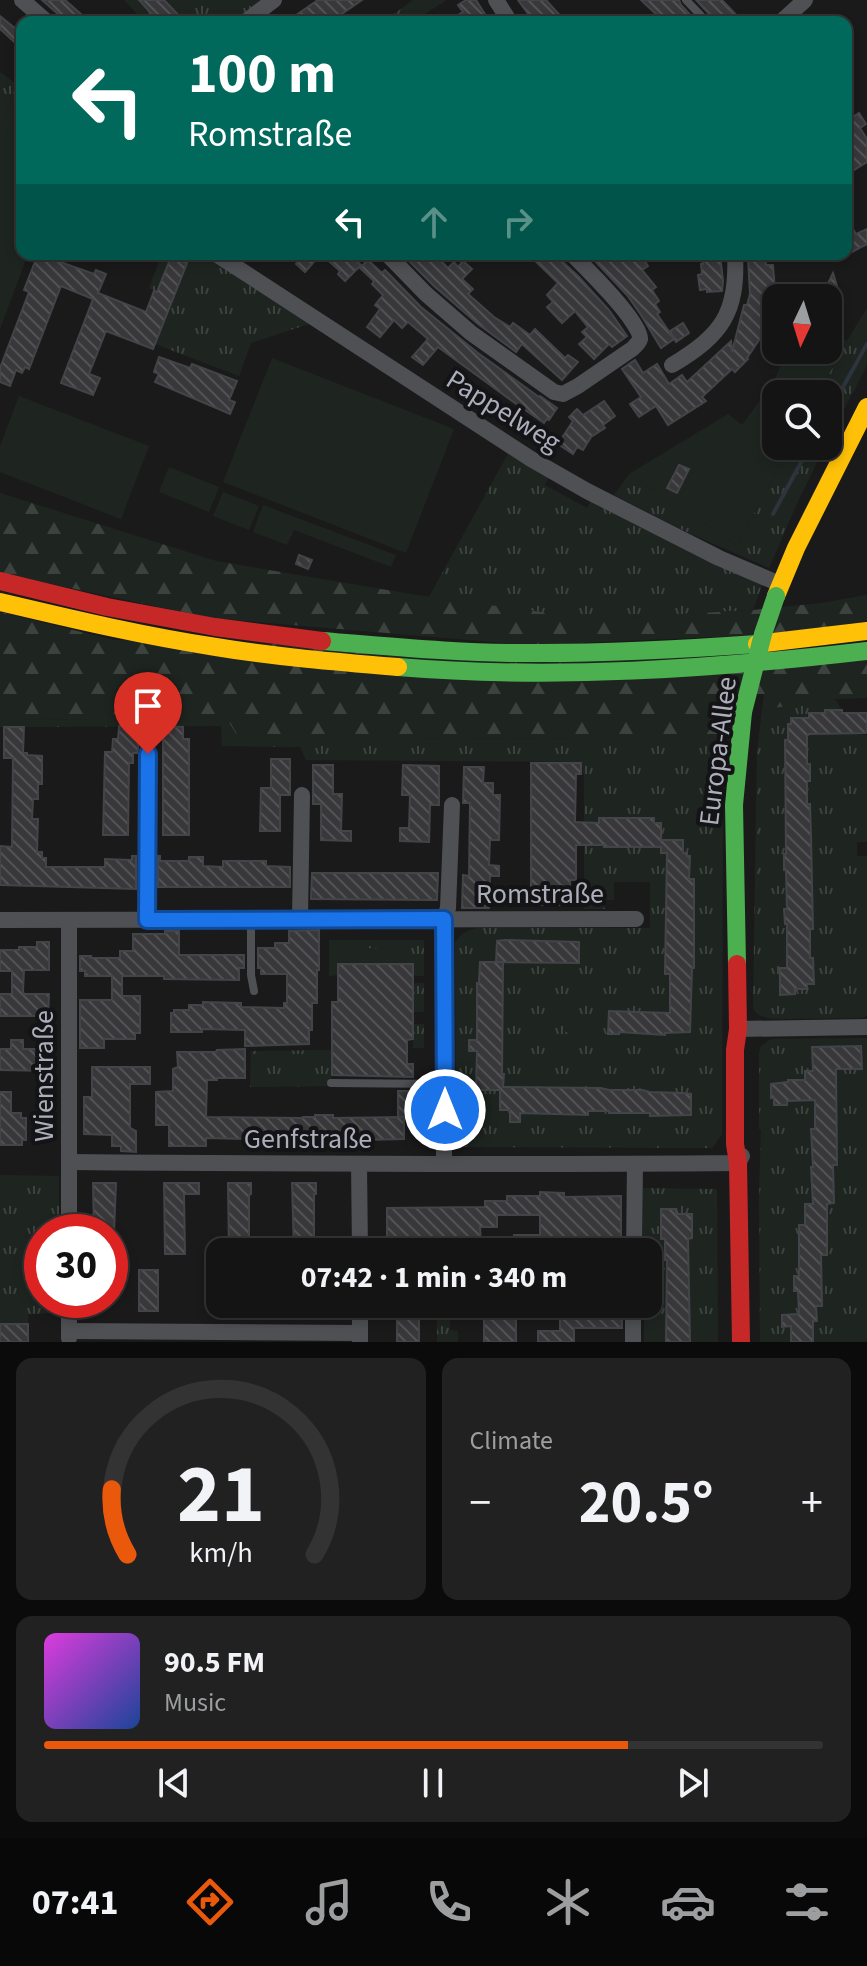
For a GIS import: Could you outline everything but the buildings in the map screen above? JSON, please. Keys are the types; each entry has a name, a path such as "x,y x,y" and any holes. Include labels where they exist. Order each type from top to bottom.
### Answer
{"main road":[{"name":"Europa-Allee","path":"741,1342 738,1163 735,1144 735,1050 738,1029 734,805 743,712 778,590 867,407"},
{"path":"0,581 81,602 217,628 326,643 406,649 526,654 627,653 739,646 867,631"},
{"path":"0,602 130,632 224,649 351,665 453,672 649,672 723,668 867,651"}],"street":[{"path":"22,0 40,16"},
{"path":"253,16 274,0"},
{"path":"788,16 805,0"},
{"name":"Pappelweg","path":"225,260 531,459 778,590"},
{"path":"393,260 471,333 558,394 578,386 639,342 637,329 608,291 578,260"},
{"path":"672,365 710,339 721,326 734,294 735,260"},
{"path":"147,920 148,754"},
{"path":"300,919 302,795"},
{"name":"Romstraße","path":"444,919 448,908 452,805"},
{"path":"444,919 444,1164"},
{"name":"Romstraße","path":"0,920 636,919"},
{"name":"Wienstraße","path":"69,920 69,1214"},
{"path":"738,1029 867,1027"},
{"name":"Genfstraße","path":"69,1162 738,1163"},
{"path":"359,1164 360,1238"},
{"path":"634,1238 635,1164"},
{"path":"633,1318 633,1342"},
{"path":"69,1336 360,1337"}],"lane":[{"path":"686,0 701,16"},
{"path":"251,920 254,991"},
{"path":"331,1083 445,1084"}],"green space":[{"path":"124,0 265,0 243,16 139,16"},
{"path":"413,0 447,0 421,16 391,16"},
{"path":"0,72 16,84 16,88 0,130"},
{"path":"15,91 16,260 26,260 0,329 0,130"},
{"path":"160,260 170,260 157,292 149,288"},
{"path":"178,260 217,260 309,324 251,343 239,376 155,344 186,263"},
{"path":"867,308 867,365 842,414 842,380 826,380 834,364 842,364 842,350"},
{"path":"272,358 454,429 406,553 223,482"},
{"path":"781,364 834,364 826,380 775,379"},
{"path":"19,396 149,446 121,519 0,472 0,446"},
{"path":"762,397 762,460 783,460 737,545 629,474 728,414 742,425"},
{"path":"509,452 550,474 545,485 587,508 593,498 763,582 753,610 594,619 429,597"},
{"path":"783,460 818,460 769,568 689,533 614,495 629,474 737,545"},
{"path":"169,467 219,487 209,512 159,492"},
{"path":"223,492 259,506 249,530 213,516"},
{"path":"0,493 216,561 429,597 594,619 753,610 867,595 867,621 779,634 527,645 211,618 0,573"},
{"path":"263,505 396,555 391,567 294,530 287,545 253,532"},
{"path":"0,612 114,640 867,659 867,693 762,710 764,694 732,694 725,739 239,738 226,718 0,720"},
{"path":"867,693 867,698 835,699 842,710 842,733 867,735 867,842 857,842 857,856 867,856 867,1016 774,1019 762,1016 753,1008 757,752 762,710"},
{"path":"226,718 239,738 725,739 722,1134 712,1148 463,1147 456,1140 455,943 459,937 476,928 650,928 650,882 614,882 614,900 605,900 605,909 584,909 582,762 306,760 300,747 222,746 221,726 0,727 0,720"},
{"path":"329,940 424,940 424,976 413,976 413,964 338,964 338,975 329,976"},
{"path":"363,948 392,949 392,963 363,963"},
{"path":"424,983 424,1012 413,1012 413,986"},
{"path":"566,1003 579,1003 578,1033 566,1032"},
{"path":"413,1024 424,1024 424,1048 413,1048"},
{"path":"867,1038 867,1342 760,1342 761,1046 771,1039"},
{"path":"332,1050 331,1086 250,1087 251,1051"},
{"path":"0,1175 59,1176 59,1214 24,1214 24,1318 28,1318 28,1341 31,1342 0,1342"},
{"path":"643,1188 717,1189 718,1342 644,1342 644,1318 662,1318 662,1238 643,1238"},
{"path":"437,1318 484,1318 450,1319 450,1330 458,1331 458,1342 437,1342"}],"waterway":[{"path":"842,389 867,344"},
{"path":"773,514 802,460"}],"traffic: fast":[{"path":"743,712 776,596"},
{"path":"322,641 514,653 757,644"},
{"path":"398,667 516,673 633,671 867,651"},
{"path":"737,964 734,805 743,712"}],"traffic: slow":[{"path":"776,596 796,548 867,407"},
{"path":"0,602 189,643 398,667"},
{"path":"757,644 867,631"}],"traffic: jam":[{"path":"0,581 107,607 215,627 322,641"},
{"path":"737,964 735,1144 738,1163 741,1342"}],"route":[{"path":"148,754 147,920 444,919 445,1110"}]}
